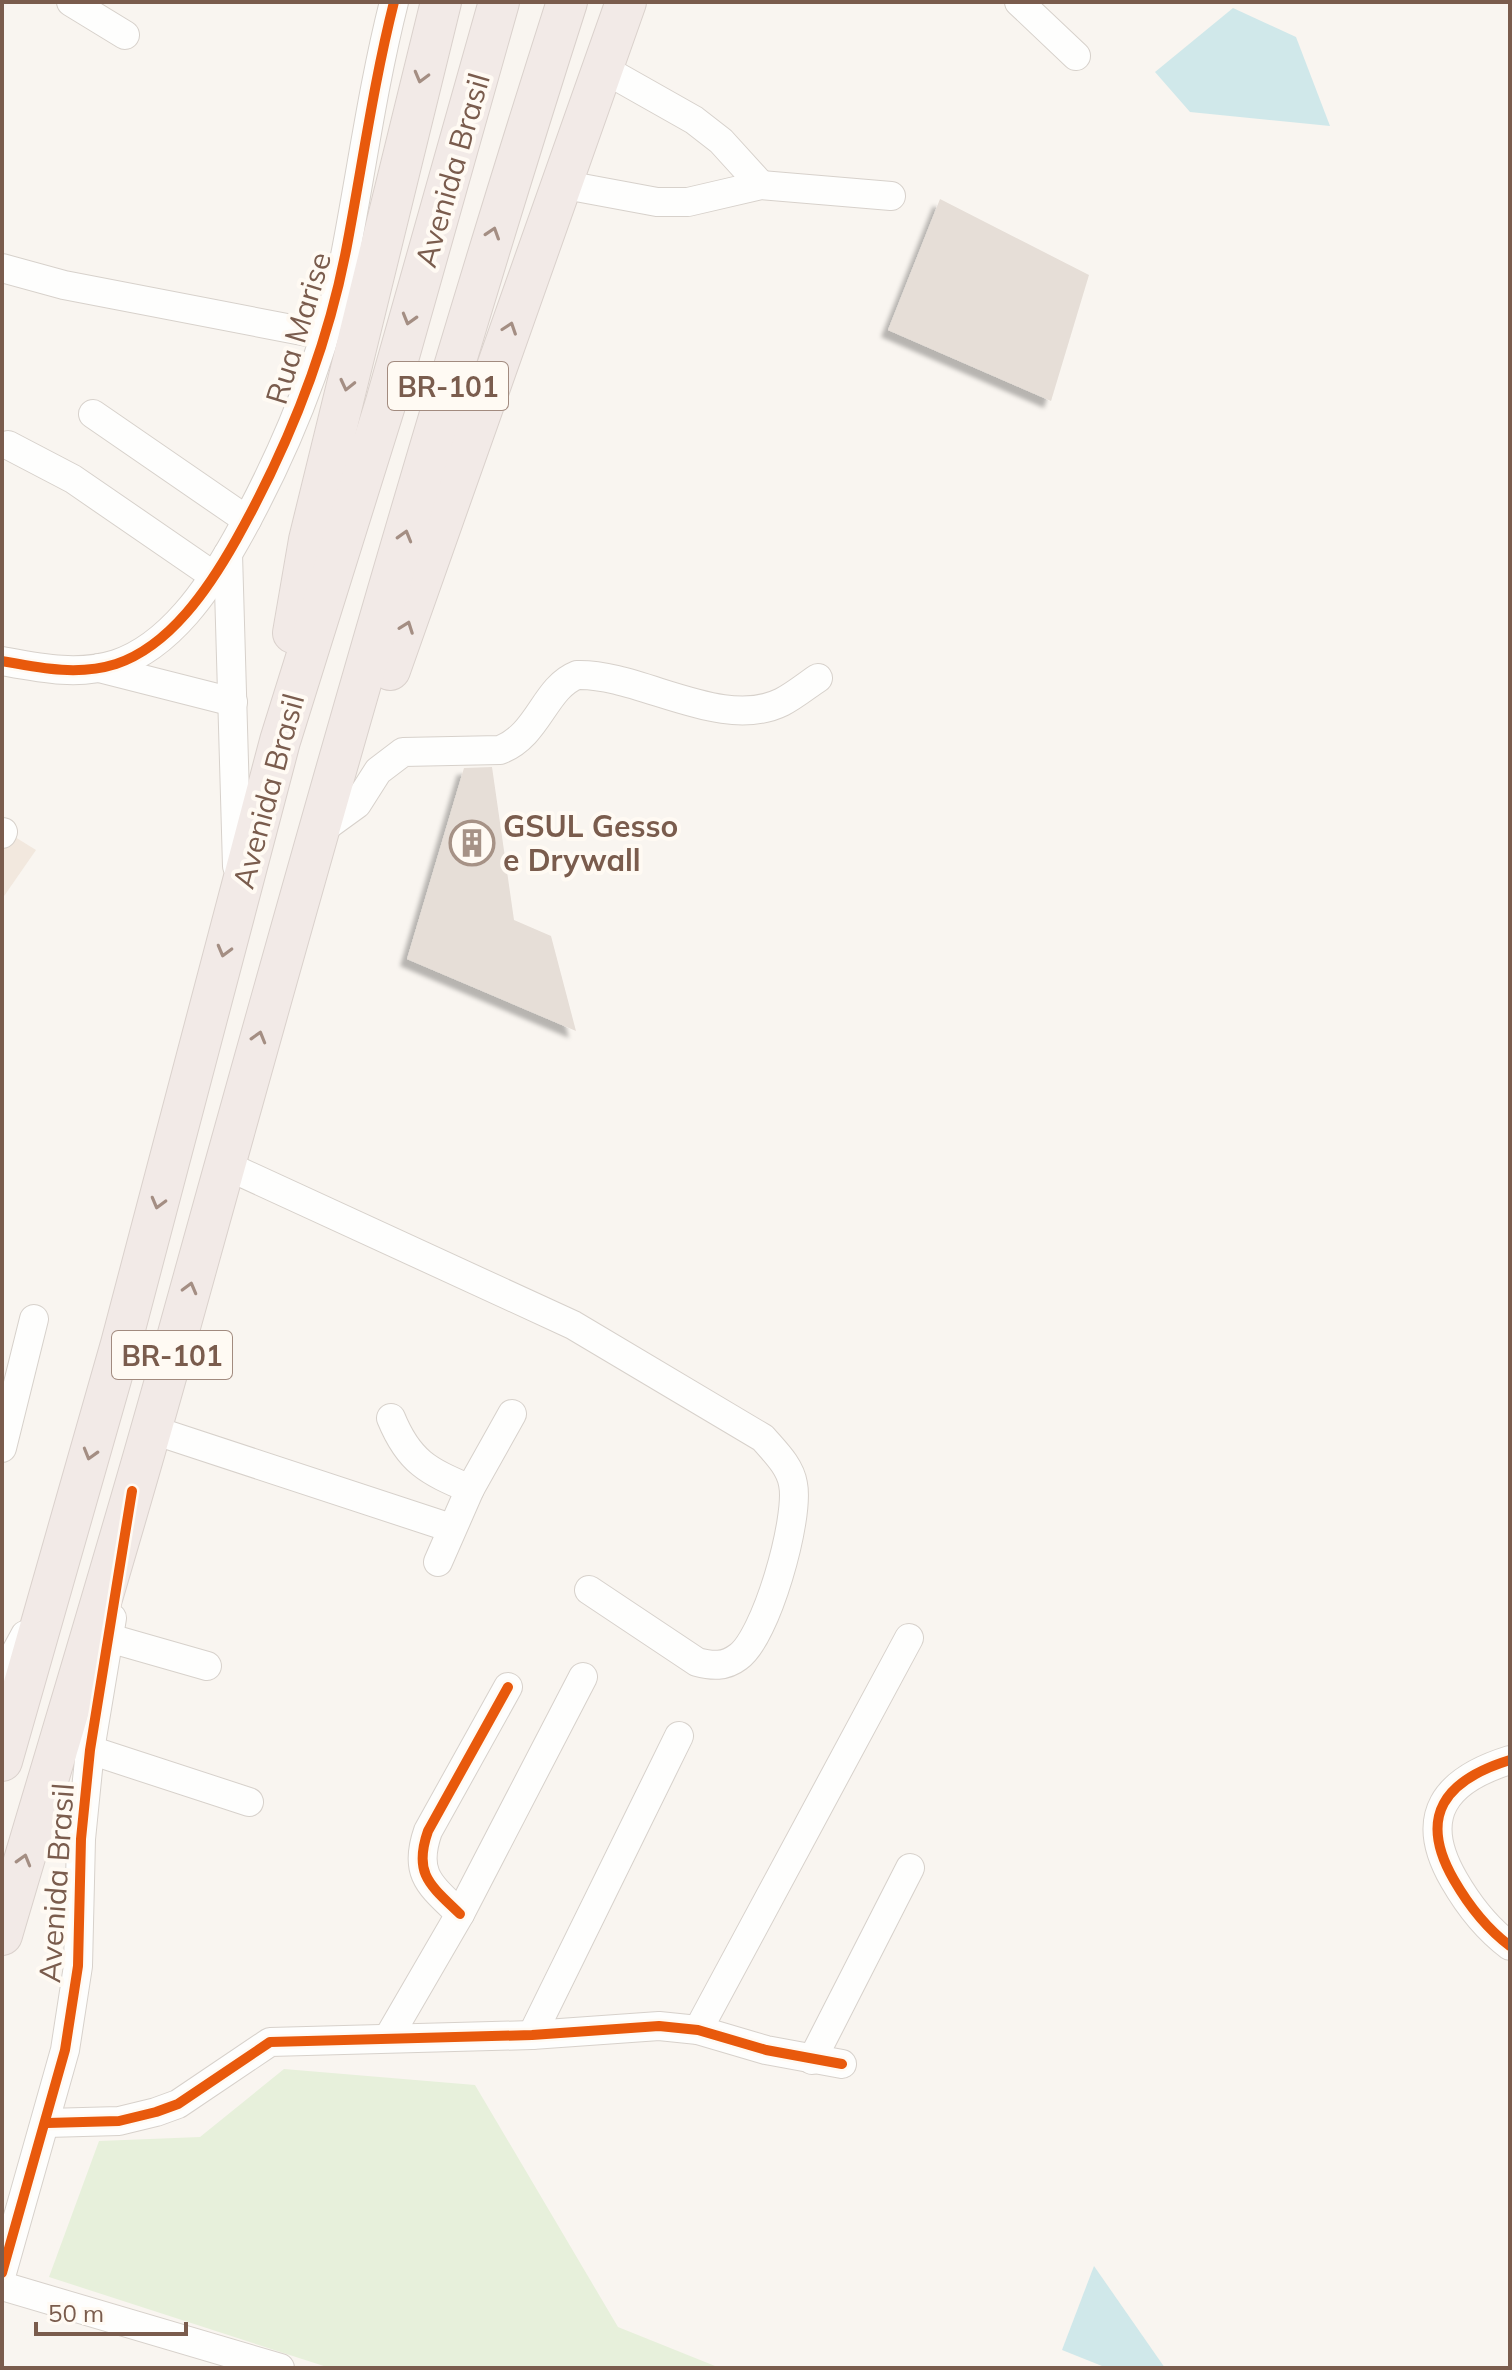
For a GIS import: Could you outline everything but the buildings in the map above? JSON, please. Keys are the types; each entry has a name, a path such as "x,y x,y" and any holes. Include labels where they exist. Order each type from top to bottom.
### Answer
{"highway":[{"path":"280,741 299,588 441,2"},
{"name":"Avenida Brasil","path":"2,1761 125,1328 280,741 386,402 499,2"},
{"name":"Avenida Brasil","path":"2,1935 483,264 567,2"},
{"path":"337,773 401,646 626,2"}],"street":[{"path":"71,2 125,35"},
{"name":"Rua Marise","path":"99,668 128,658 165,634 221,565 290,436 323,335 348,241 377,70 394,2"},
{"path":"1019,2 1076,56"},
{"path":"602,68 694,120 721,141 761,185"},
{"path":"560,184 657,202 688,202 761,185 891,196"},
{"path":"2,268 64,285 323,335"},
{"path":"93,414 247,520"},
{"path":"290,436 333,444"},
{"path":"5,439 19,476"},
{"path":"5,439 221,565 233,702 238,898"},
{"path":"2,661 69,671 99,668 233,702"},
{"path":"317,833 357,804 378,771 403,752 500,750 513,745 534,725 558,690 577,675 618,681 694,702 737,710 780,703 818,678"},
{"path":"223,1164 573,1325 763,1438 785,1463 793,1483 790,1540 772,1594 749,1647 740,1656 727,1664 711,1666 697,1662 589,1590"},
{"path":"3,1443 12,1366 34,1319"},
{"path":"438,1562 470,1489 512,1414"},
{"path":"391,1418 401,1444 418,1462 470,1489"},
{"path":"150,1429 451,1528"},
{"name":"Avenida Brasil","path":"2,2273 47,2123 65,2050 78,1966 81,1839 90,1750 132,1491"},
{"name":"Avenida Brasil","path":"2,1678 53,1586"},
{"path":"109,1638 207,1666"},
{"path":"698,2030 909,1638"},
{"path":"388,2038 460,1914 583,1677"},
{"path":"460,1914 421,1869 421,1852 428,1831 508,1687"},
{"path":"532,2035 679,1736"},
{"path":"90,1750 249,1802"},
{"path":"1510,1760 1462,1782 1443,1801 1436,1818 1441,1858 1471,1910 1510,1946"},
{"path":"812,2060 910,1868"},
{"path":"47,2123 119,2121 156,2112 178,2104 270,2042 532,2035 659,2026 698,2030 812,2060 842,2064"},
{"path":"2,2286 191,2355 280,2368"}],"shaded area":[{"path":"2,829 36,850 2,899"}],"green space":[{"path":"284,2069 475,2085 618,2327 720,2368 330,2368 49,2277 99,2141 200,2137"}],"water":[{"path":"1233,8 1296,37 1330,126 1190,112 1155,72"},
{"path":"1094,2266 1165,2368 1107,2368 1062,2350"}],"cycle path":[{"path":"2,661 45,668 88,670 116,664 136,655 171,630 200,596 225,558 273,469 318,357 330,318 394,2"},
{"path":"2,2273 65,2050 78,1966 81,1839 90,1750 132,1491"},
{"path":"460,1914 427,1878 422,1858 424,1846 428,1831 508,1687"},
{"path":"1510,1760 1487,1768 1454,1790 1438,1819 1443,1857 1454,1880 1486,1924 1510,1946"},
{"path":"47,2123 119,2121 156,2112 178,2104 270,2042 532,2035 659,2026 698,2030 766,2050 842,2064"}],"place":[{"name":"GSUL Gesso e Drywall","path":"472,843"}]}
